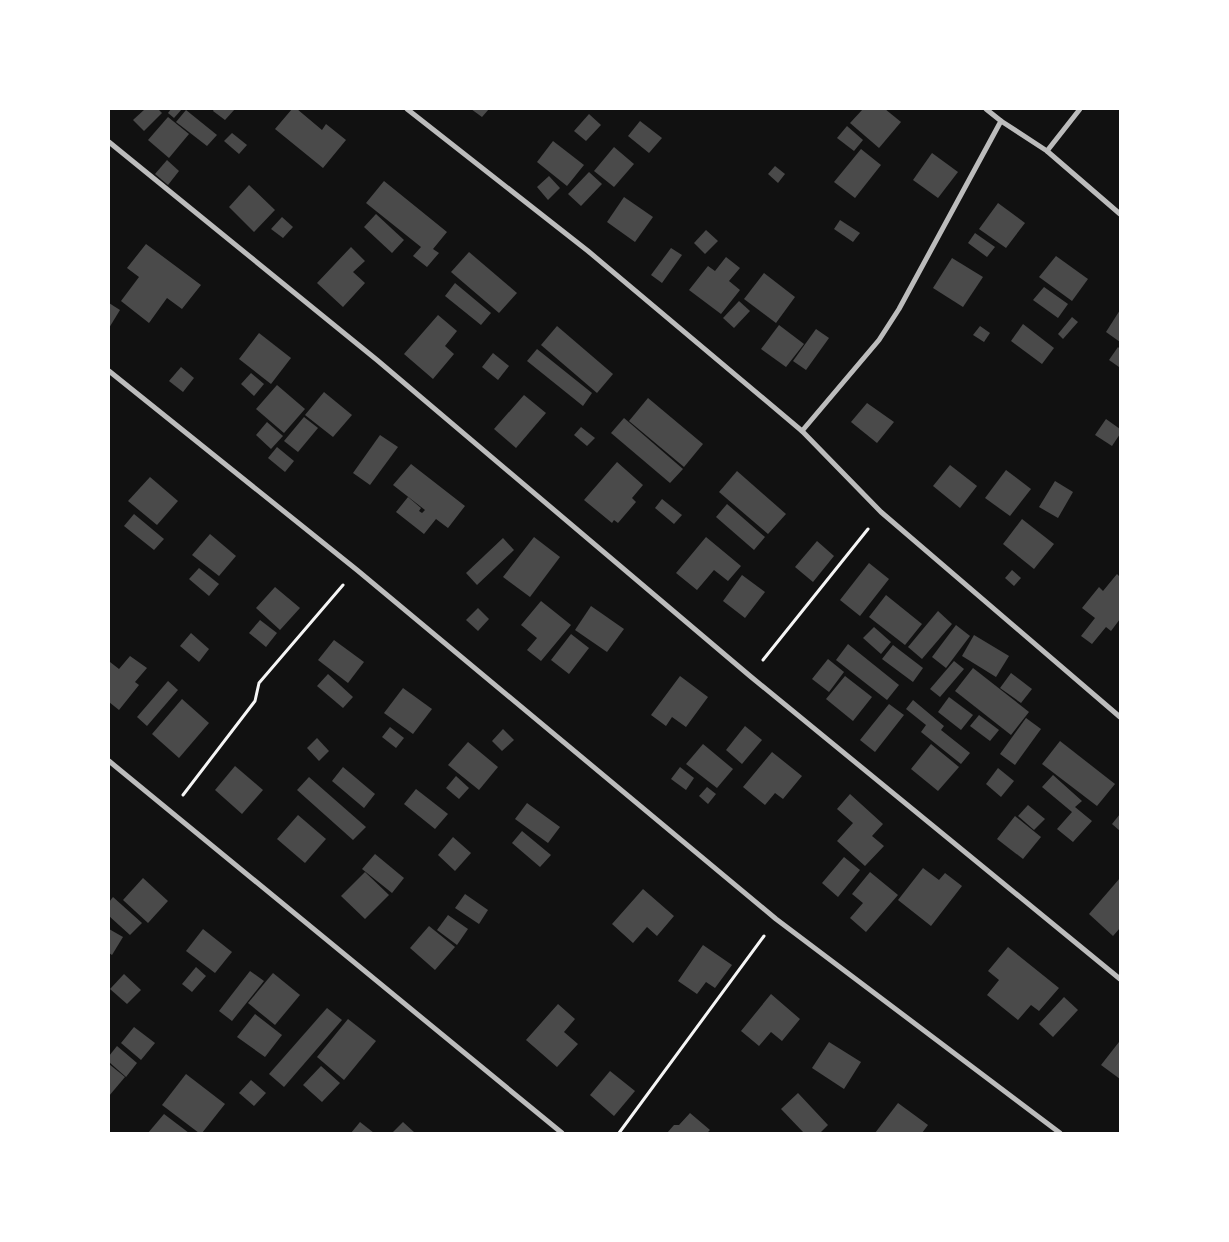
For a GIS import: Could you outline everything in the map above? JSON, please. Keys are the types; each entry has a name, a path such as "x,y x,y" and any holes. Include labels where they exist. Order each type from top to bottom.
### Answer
{"street":[{"path":"407,109 588,251 802,431 881,512 1120,717"},
{"path":"986,109 1046,151 1120,214"},
{"path":"1046,151 1080,109"},
{"path":"802,431 879,340 899,309 1001,121"},
{"path":"109,142 377,360 750,676 1120,980"},
{"path":"109,371 357,570 776,919 1060,1133"},
{"path":"109,761 562,1133"}],"path":[{"path":"750,676 881,512"},
{"path":"171,811 255,701 258,683 357,570"},
{"path":"620,1133 776,919"}],"building":[{"path":"145,109 158,109 162,113 144,131 133,120"},
{"path":"171,109 182,109 174,118 168,113"},
{"path":"214,109 235,109 225,120 213,111"},
{"path":"292,109 297,109 322,130 326,124 346,140 323,168 275,129"},
{"path":"471,109 489,109 482,117"},
{"path":"863,109 885,109 901,122 879,148 850,123"},
{"path":"186,110 217,135 207,146 176,122"},
{"path":"589,114 601,125 586,141 574,131"},
{"path":"168,117 189,134 169,158 148,140"},
{"path":"640,121 662,138 649,153 628,136"},
{"path":"847,126 863,140 854,151 837,138"},
{"path":"232,133 247,145 239,154 224,141"},
{"path":"553,141 584,165 567,186 537,162"},
{"path":"614,147 634,164 614,187 594,171"},
{"path":"861,149 881,165 855,198 834,182"},
{"path":"932,153 958,172 938,198 913,180"},
{"path":"167,160 179,171 168,185 155,174"},
{"path":"775,166 785,174 778,183 768,174"},
{"path":"589,172 602,184 581,206 568,194"},
{"path":"549,176 560,188 548,200 537,187"},
{"path":"384,181 447,232 433,249 439,253 427,267 413,256 421,247 366,203"},
{"path":"249,185 275,210 254,232 229,207"},
{"path":"624,197 653,217 635,242 607,222"},
{"path":"998,203 1025,223 1006,248 979,229"},
{"path":"376,214 404,240 392,253 364,227"},
{"path":"282,217 293,227 283,238 271,229"},
{"path":"840,220 860,233 853,242 834,229"},
{"path":"706,230 718,241 705,254 694,243"},
{"path":"975,233 995,247 987,257 968,243"},
{"path":"146,244 201,285 182,309 167,298 149,323 121,301 139,277 127,268"},
{"path":"351,247 365,261 353,272 365,283 343,307 317,283"},
{"path":"671,248 682,255 662,283 651,275"},
{"path":"469,252 517,293 499,313 451,272"},
{"path":"1056,256 1088,279 1072,301 1039,277"},
{"path":"726,257 740,268 729,281 740,290 721,314 689,290 708,266 715,271"},
{"path":"952,258 983,277 963,307 933,288"},
{"path":"764,273 795,297 776,323 744,299"},
{"path":"455,283 491,313 481,325 445,296"},
{"path":"1044,287 1068,304 1058,318 1033,300"},
{"path":"739,301 750,311 734,328 723,318"},
{"path":"109,303 120,310 109,328"},
{"path":"1120,310 1120,342 1106,332"},
{"path":"438,315 457,331 445,346 454,354 433,379 404,354"},
{"path":"1072,317 1078,322 1063,339 1058,334"},
{"path":"1023,324 1054,348 1042,364 1011,341"},
{"path":"779,325 804,344 786,367 761,349"},
{"path":"557,326 613,374 597,393 541,345"},
{"path":"980,326 990,333 984,342 973,335"},
{"path":"816,329 829,338 806,370 793,361"},
{"path":"259,333 291,358 271,384 239,359"},
{"path":"1118,347 1120,349 1119,367 1109,360"},
{"path":"537,349 592,393 583,406 527,361"},
{"path":"493,353 509,366 498,380 482,367"},
{"path":"181,367 194,378 183,392 169,381"},
{"path":"251,373 264,384 254,396 241,384"},
{"path":"277,385 305,409 284,433 256,409"},
{"path":"324,392 352,415 333,437 305,415"},
{"path":"524,395 546,413 516,448 494,429"},
{"path":"648,398 703,444 684,467 629,421"},
{"path":"867,403 894,422 877,443 851,422"},
{"path":"304,417 318,428 298,452 284,441"},
{"path":"624,418 683,469 670,483 611,433"},
{"path":"1106,419 1120,429 1120,434 1112,446 1095,435"},
{"path":"267,422 283,436 271,449 256,435"},
{"path":"581,427 595,438 587,446 574,435"},
{"path":"380,435 398,447 370,485 353,473"},
{"path":"277,447 294,461 285,472 268,458"},
{"path":"617,462 643,485 632,498 636,502 618,523 614,520 612,523 584,500"},
{"path":"411,464 465,506 448,528 436,519 424,534 396,512 408,497 421,508 419,511 422,513 425,510 393,485"},
{"path":"950,465 977,486 960,508 933,486"},
{"path":"1006,470 1031,489 1010,516 985,498"},
{"path":"737,471 786,514 768,534 719,492"},
{"path":"150,477 178,501 157,525 128,501"},
{"path":"1055,481 1073,492 1058,518 1039,507"},
{"path":"662,499 682,515 674,524 655,508"},
{"path":"727,504 765,537 754,550 716,517"},
{"path":"134,514 164,539 154,550 124,526"},
{"path":"1022,519 1054,544 1034,569 1003,544"},
{"path":"210,534 236,556 219,576 192,555"},
{"path":"534,537 560,557 530,597 503,577"},
{"path":"706,537 741,566 728,581 714,570 697,590 676,573"},
{"path":"503,538 514,550 477,585 466,573"},
{"path":"817,541 834,556 813,582 795,567"},
{"path":"869,563 889,579 860,616 840,600"},
{"path":"199,568 219,584 209,596 189,579"},
{"path":"1012,570 1021,578 1014,586 1005,578"},
{"path":"1117,574 1120,577 1120,619 1111,631 1106,627 1092,644 1081,636 1095,618 1082,608 1099,587 1103,591"},
{"path":"742,575 765,592 745,618 723,601"},
{"path":"275,587 300,608 280,630 256,608"},
{"path":"886,595 922,624 905,645 869,617"},
{"path":"541,601 571,625 541,661 527,650 537,638 521,625"},
{"path":"591,606 624,629 607,652 575,630"},
{"path":"478,608 489,619 478,631 466,620"},
{"path":"938,611 952,624 922,659 908,647"},
{"path":"260,620 277,633 266,647 249,633"},
{"path":"956,625 970,636 946,668 932,657"},
{"path":"874,627 891,642 881,654 863,638"},
{"path":"191,633 209,649 199,662 180,646"},
{"path":"571,634 589,648 569,674 551,660"},
{"path":"974,635 1009,656 996,677 962,656"},
{"path":"334,640 364,662 348,683 318,660"},
{"path":"848,644 899,685 887,700 836,660"},
{"path":"893,645 923,668 913,682 882,659"},
{"path":"130,656 147,668 135,682 139,685 119,710 109,702 109,663 119,669"},
{"path":"828,659 844,672 829,692 812,679"},
{"path":"954,661 964,669 940,697 930,689"},
{"path":"973,668 1029,712 1011,735 955,691"},
{"path":"1011,673 1032,689 1021,703 1000,688"},
{"path":"328,674 353,697 343,708 317,686"},
{"path":"680,676 708,697 686,727 672,717 666,726 651,715"},
{"path":"845,676 872,697 853,721 826,699"},
{"path":"168,681 178,690 147,726 137,717"},
{"path":"403,688 432,709 413,734 384,713"},
{"path":"949,697 973,715 961,730 938,712"},
{"path":"182,699 209,723 179,758 152,734"},
{"path":"913,700 944,726 941,730 970,753 961,764 921,732 926,725 906,709"},
{"path":"889,704 904,715 875,752 860,740"},
{"path":"979,715 999,730 990,741 970,726"},
{"path":"1026,718 1041,729 1015,765 1000,754"},
{"path":"745,726 762,740 742,764 726,750"},
{"path":"390,727 404,738 396,748 382,737"},
{"path":"503,729 514,740 502,751 492,741"},
{"path":"317,738 329,751 319,761 307,748"},
{"path":"1060,741 1115,784 1097,806 1042,764"},
{"path":"468,742 498,767 479,790 448,765"},
{"path":"703,744 733,769 717,788 686,764"},
{"path":"931,744 959,767 938,791 911,769"},
{"path":"772,752 802,776 783,799 775,793 765,805 743,787"},
{"path":"235,766 263,790 242,814 215,790"},
{"path":"343,767 375,794 364,808 332,781"},
{"path":"680,767 694,778 686,790 671,779"},
{"path":"998,768 1014,781 1001,797 986,784"},
{"path":"1053,775 1082,801 1075,807 1092,821 1073,842 1057,829 1072,812 1042,787"},
{"path":"456,776 469,788 459,799 446,788"},
{"path":"309,777 366,827 353,840 297,790"},
{"path":"707,787 716,794 708,804 699,796"},
{"path":"416,789 448,814 435,829 404,804"},
{"path":"850,794 883,824 872,836 884,846 865,866 837,841 853,823 837,809"},
{"path":"527,803 560,827 548,843 515,819"},
{"path":"1028,805 1045,819 1034,830 1018,816"},
{"path":"1120,814 1120,831 1112,824"},
{"path":"298,815 326,839 305,863 277,839"},
{"path":"1015,816 1041,837 1023,859 997,839"},
{"path":"522,831 551,855 540,867 512,843"},
{"path":"453,837 471,853 455,871 438,855"},
{"path":"375,854 404,878 392,893 362,869"},
{"path":"844,857 860,870 838,897 822,883"},
{"path":"923,868 939,880 945,873 962,886 931,926 898,900"},
{"path":"365,872 389,895 365,919 341,896"},
{"path":"870,872 898,895 866,932 850,918 863,903 852,894"},
{"path":"143,878 168,901 148,923 123,900"},
{"path":"1120,878 1120,928 1113,936 1089,914"},
{"path":"643,889 674,916 657,936 647,927 633,943 612,924"},
{"path":"465,894 488,910 479,924 455,908"},
{"path":"113,897 142,923 130,935 109,916 109,902"},
{"path":"448,915 468,929 457,945 437,930"},
{"path":"429,926 455,947 435,970 410,948"},
{"path":"109,929 123,937 112,955 109,953"},
{"path":"203,929 232,952 215,973 186,951"},
{"path":"703,945 732,965 715,988 706,982 697,994 678,981"},
{"path":"1008,947 1059,988 1039,1011 1031,1005 1018,1020 987,995 999,980 988,971"},
{"path":"196,967 206,976 192,992 182,984"},
{"path":"250,971 264,981 232,1021 219,1011"},
{"path":"273,973 300,995 275,1025 248,1003"},
{"path":"124,974 141,990 127,1004 110,989"},
{"path":"771,994 800,1019 782,1041 771,1032 759,1046 741,1031"},
{"path":"1064,997 1078,1010 1053,1037 1039,1024"},
{"path":"558,1004 575,1019 564,1032 578,1044 557,1067 526,1040"},
{"path":"327,1008 342,1020 284,1087 269,1074"},
{"path":"255,1014 282,1035 265,1057 237,1037"},
{"path":"348,1019 376,1041 344,1080 317,1057"},
{"path":"134,1027 155,1043 141,1060 121,1043"},
{"path":"829,1042 861,1062 844,1089 812,1068"},
{"path":"1120,1042 1120,1079 1101,1065"},
{"path":"117,1046 137,1063 126,1077 109,1062 109,1056"},
{"path":"109,1064 125,1077 109,1096"},
{"path":"321,1066 340,1083 322,1102 303,1085"},
{"path":"610,1071 635,1091 614,1116 590,1095"},
{"path":"186,1074 225,1104 202,1133 199,1133 162,1105"},
{"path":"251,1080 266,1093 254,1106 239,1093"},
{"path":"798,1093 828,1125 820,1133 804,1133 781,1109"},
{"path":"898,1103 928,1125 922,1133 875,1133"},
{"path":"690,1113 710,1130 707,1133 667,1133 674,1125 679,1125"},
{"path":"164,1114 189,1133 148,1133"},
{"path":"360,1122 374,1133 351,1133"},
{"path":"403,1122 415,1133 392,1133"}]}
